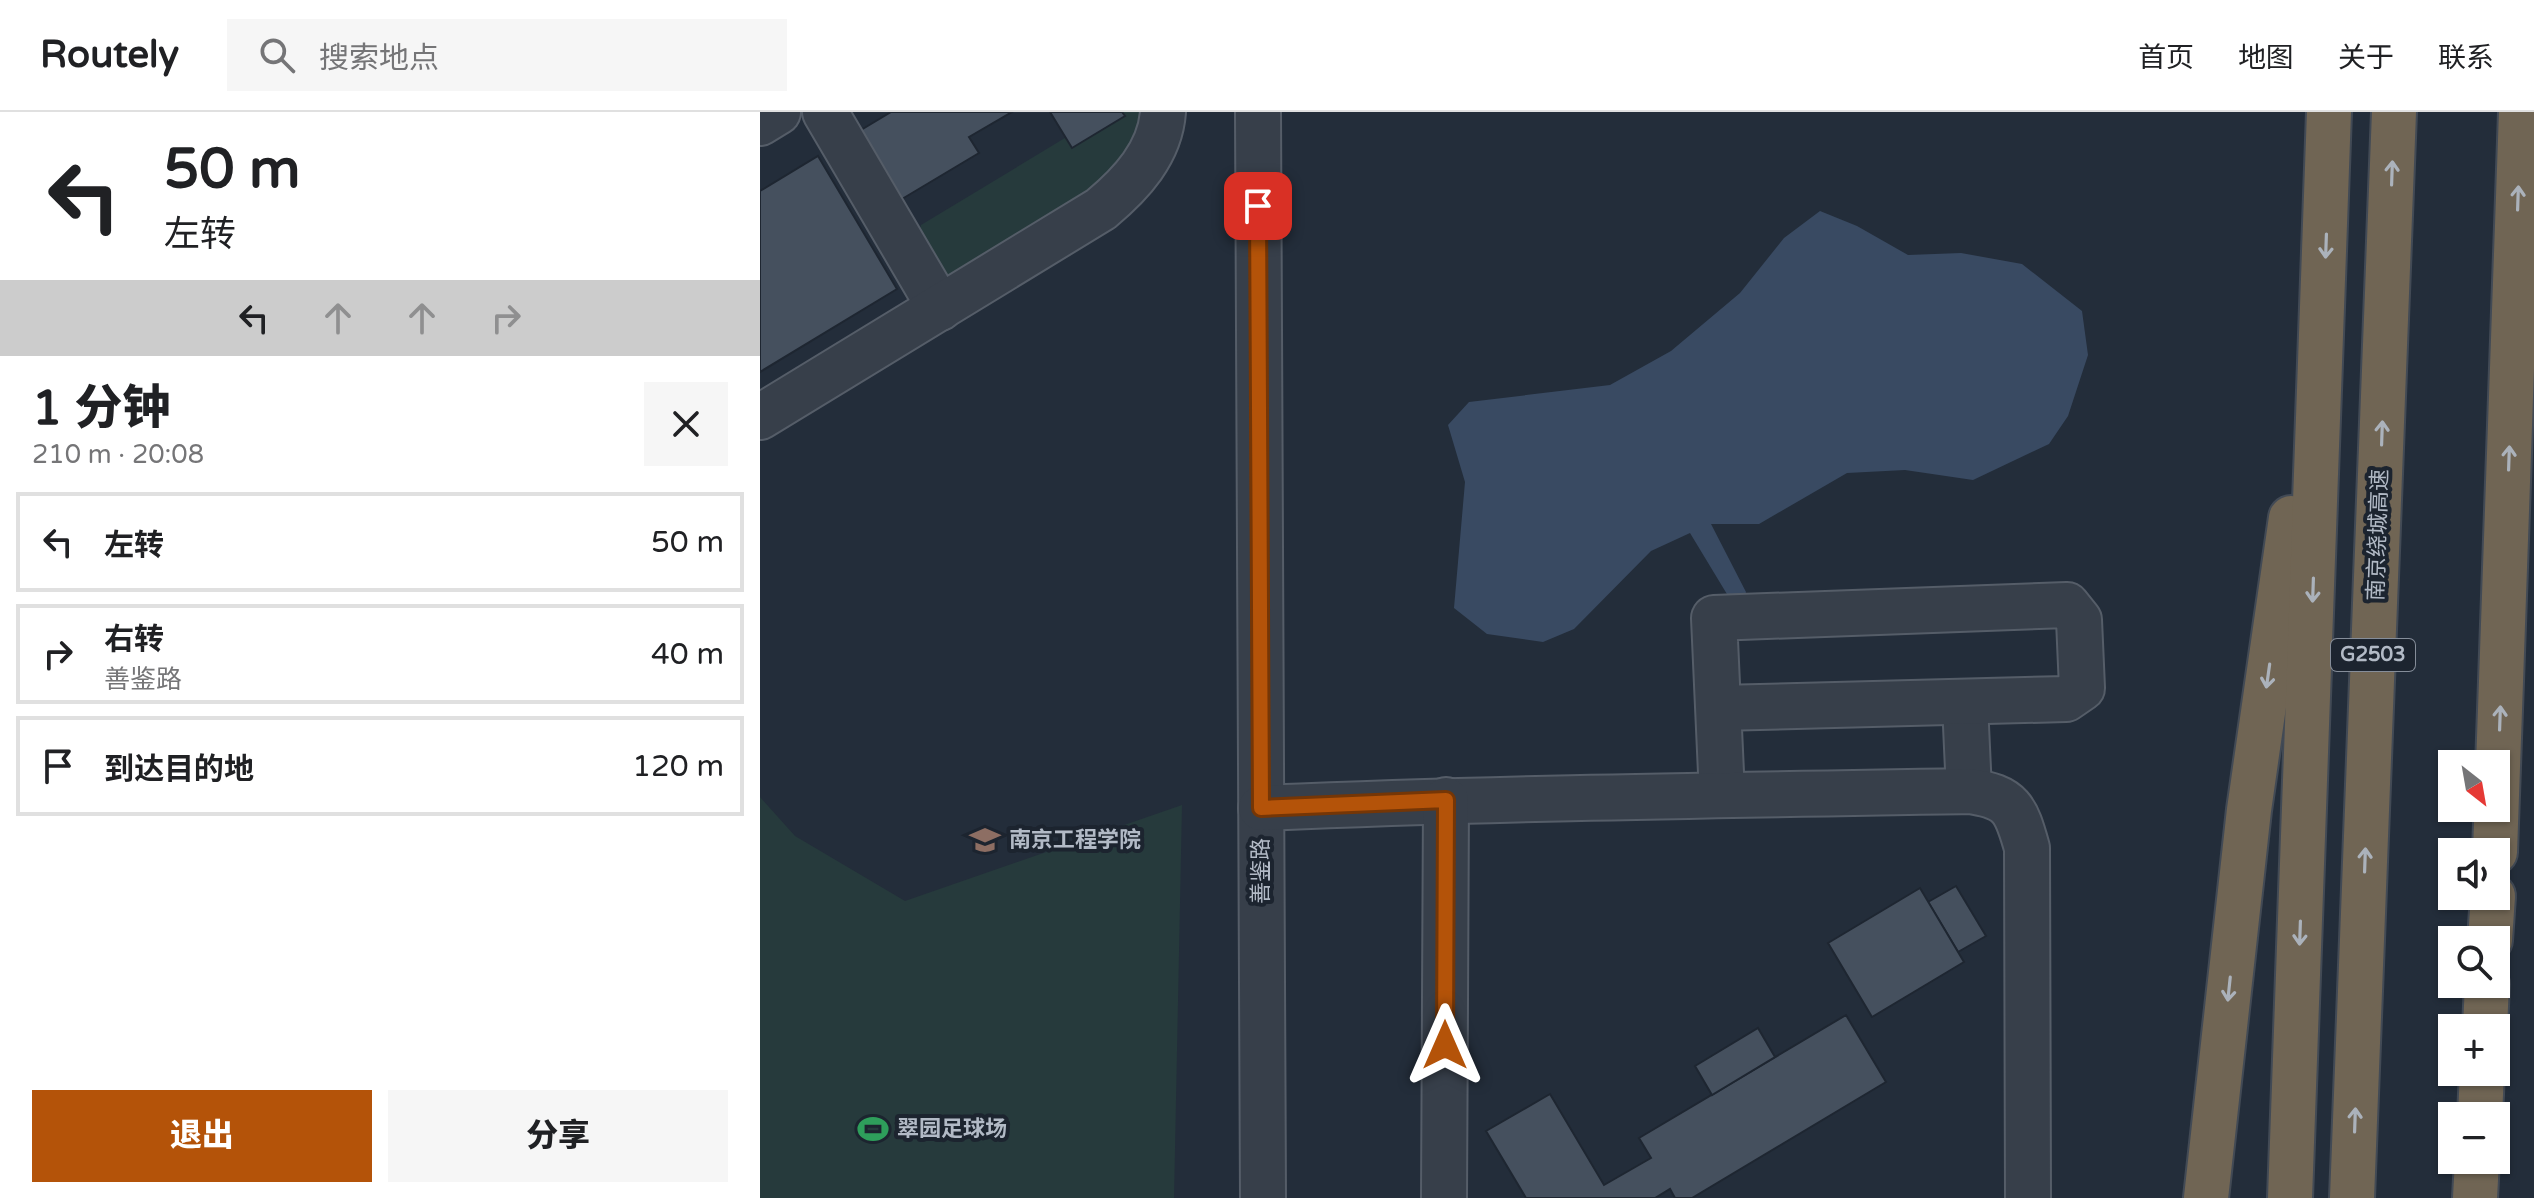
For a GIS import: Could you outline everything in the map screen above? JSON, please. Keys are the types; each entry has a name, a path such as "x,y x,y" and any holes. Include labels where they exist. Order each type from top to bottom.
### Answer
{"highway":[{"name":"G2503","path":"2290,1198 2329,112"},
{"name":"南京绕城高速","path":"2352,1198 2394,112"},
{"path":"2495,838 2521,112"},
{"path":"2206,1198 2249,810 2324,294"},
{"path":"2475,1198 2476,1174"}],"street":[{"path":"760,123 778,112"},
{"path":"825,112 940,308"},
{"path":"760,417 1101,209 1118,195 1149,157 1163,112"},
{"name":"善鉴路","path":"1258,112 1263,1198"},
{"path":"1719,708 2066,699 2082,688 2079,620 2067,605 1714,618 1722,795"},
{"path":"1965,704 1969,791"},
{"path":"1261,808 1446,800 1722,795 1969,791 1997,795 2017,814 2027,848 2028,1198"},
{"path":"1444,1198 1446,800"}],"green space":[{"path":"1108,112 1147,112 1139,136 1096,195 951,279 942,275 918,236 921,225"},
{"path":"760,797 795,836 905,901 1182,805 1174,1198 760,1198"}],"water":[{"path":"1820,211 1857,226 1908,255 1961,253 2022,264 2082,311 2088,355 2068,416 2049,444 1973,480 1905,470 1847,473 1759,524 1711,524 1746,592 1739,614 1690,533 1651,551 1574,629 1543,642 1487,634 1454,608 1465,482 1448,425 1469,402 1610,385 1671,351 1740,293 1784,238"}],"building":[{"path":"891,112 1012,112 969,137 979,153 902,199 861,130"},
{"path":"1050,112 1122,112 1125,116 1072,148"},
{"path":"818,156 897,289 760,372 760,191"},
{"path":"1956,886 1986,936 1958,952 1928,902"},
{"path":"1920,888 1964,962 1872,1017 1828,943"},
{"path":"1846,1015 1886,1082 1692,1198 1675,1198 1670,1189 1655,1198 1526,1198 1486,1131 1550,1094 1604,1185 1651,1158 1639,1138"},
{"path":"1758,1028 1775,1057 1712,1095 1695,1066"}],"place":[{"name":"南京工程学院","path":"985,840"},
{"name":"翠园足球场","path":"873,1129"}],"route":[{"path":"1258,206 1261,808 1446,800 1445,1045"}]}
